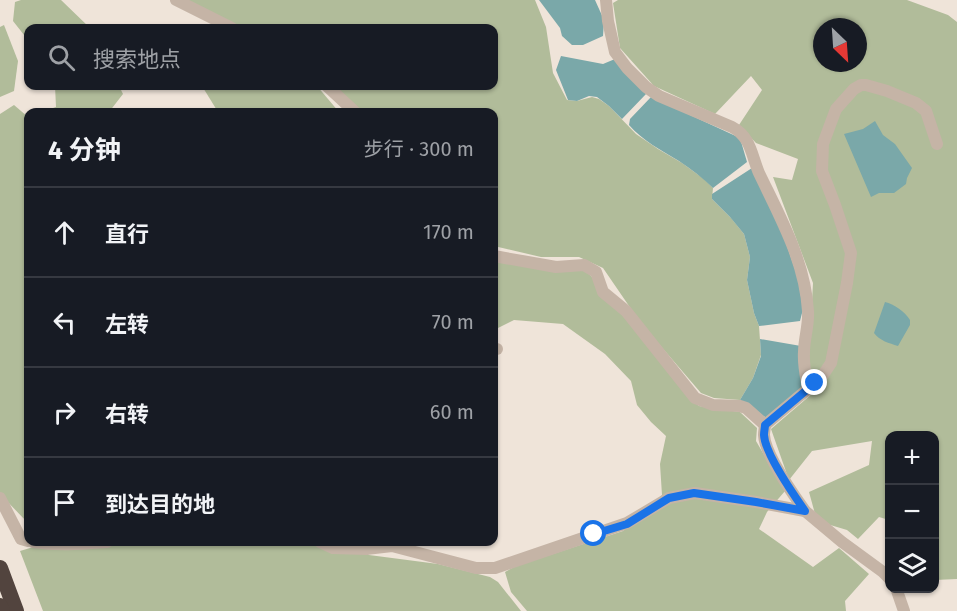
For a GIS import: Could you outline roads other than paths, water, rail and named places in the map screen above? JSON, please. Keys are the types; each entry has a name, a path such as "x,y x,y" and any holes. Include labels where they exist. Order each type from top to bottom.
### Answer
{"highway":[{"path":"0,568 16,611"},
{"path":"0,606 2,611"}],"street":[{"path":"176,0 224,24"},
{"path":"606,0 615,52 646,87 659,96 732,127 741,132 746,140 791,238 800,267 808,313 804,354 808,389"},
{"path":"885,574 805,511 791,492 772,458 764,436 765,425 823,375 831,363 851,253 822,171 823,144 836,109 854,89 861,85 866,84 887,91 916,103 926,111 937,144"},
{"path":"331,90 351,108"},
{"path":"498,256 556,267 584,265 596,272 603,292 626,311 695,398 713,405 746,408 765,425"},
{"path":"329,546 366,549 392,546 476,568 495,568 627,524 669,498 694,493 805,511"},
{"path":"0,498 24,534"},
{"path":"898,593 904,611"}],"water":[{"path":"539,0 595,0 604,20 603,36 583,45 572,45 562,36 560,28"},
{"path":"561,56 603,64 615,59 646,94 622,119 597,97 589,96 577,101 568,100 556,70"},
{"path":"651,97 740,138 747,162 713,188 688,167 646,141 629,125 630,119"},
{"path":"875,121 883,135 895,144 912,168 906,184 894,193 879,193 871,197 844,134 863,129"},
{"path":"752,168 776,214 798,278 803,309 800,321 759,326 747,280 750,257 744,234 712,199 712,194"},
{"path":"885,302 899,309 910,320 910,325 898,346 882,340 874,333"},
{"path":"760,339 801,346 806,386 768,419 740,400 753,378 761,356"}]}
